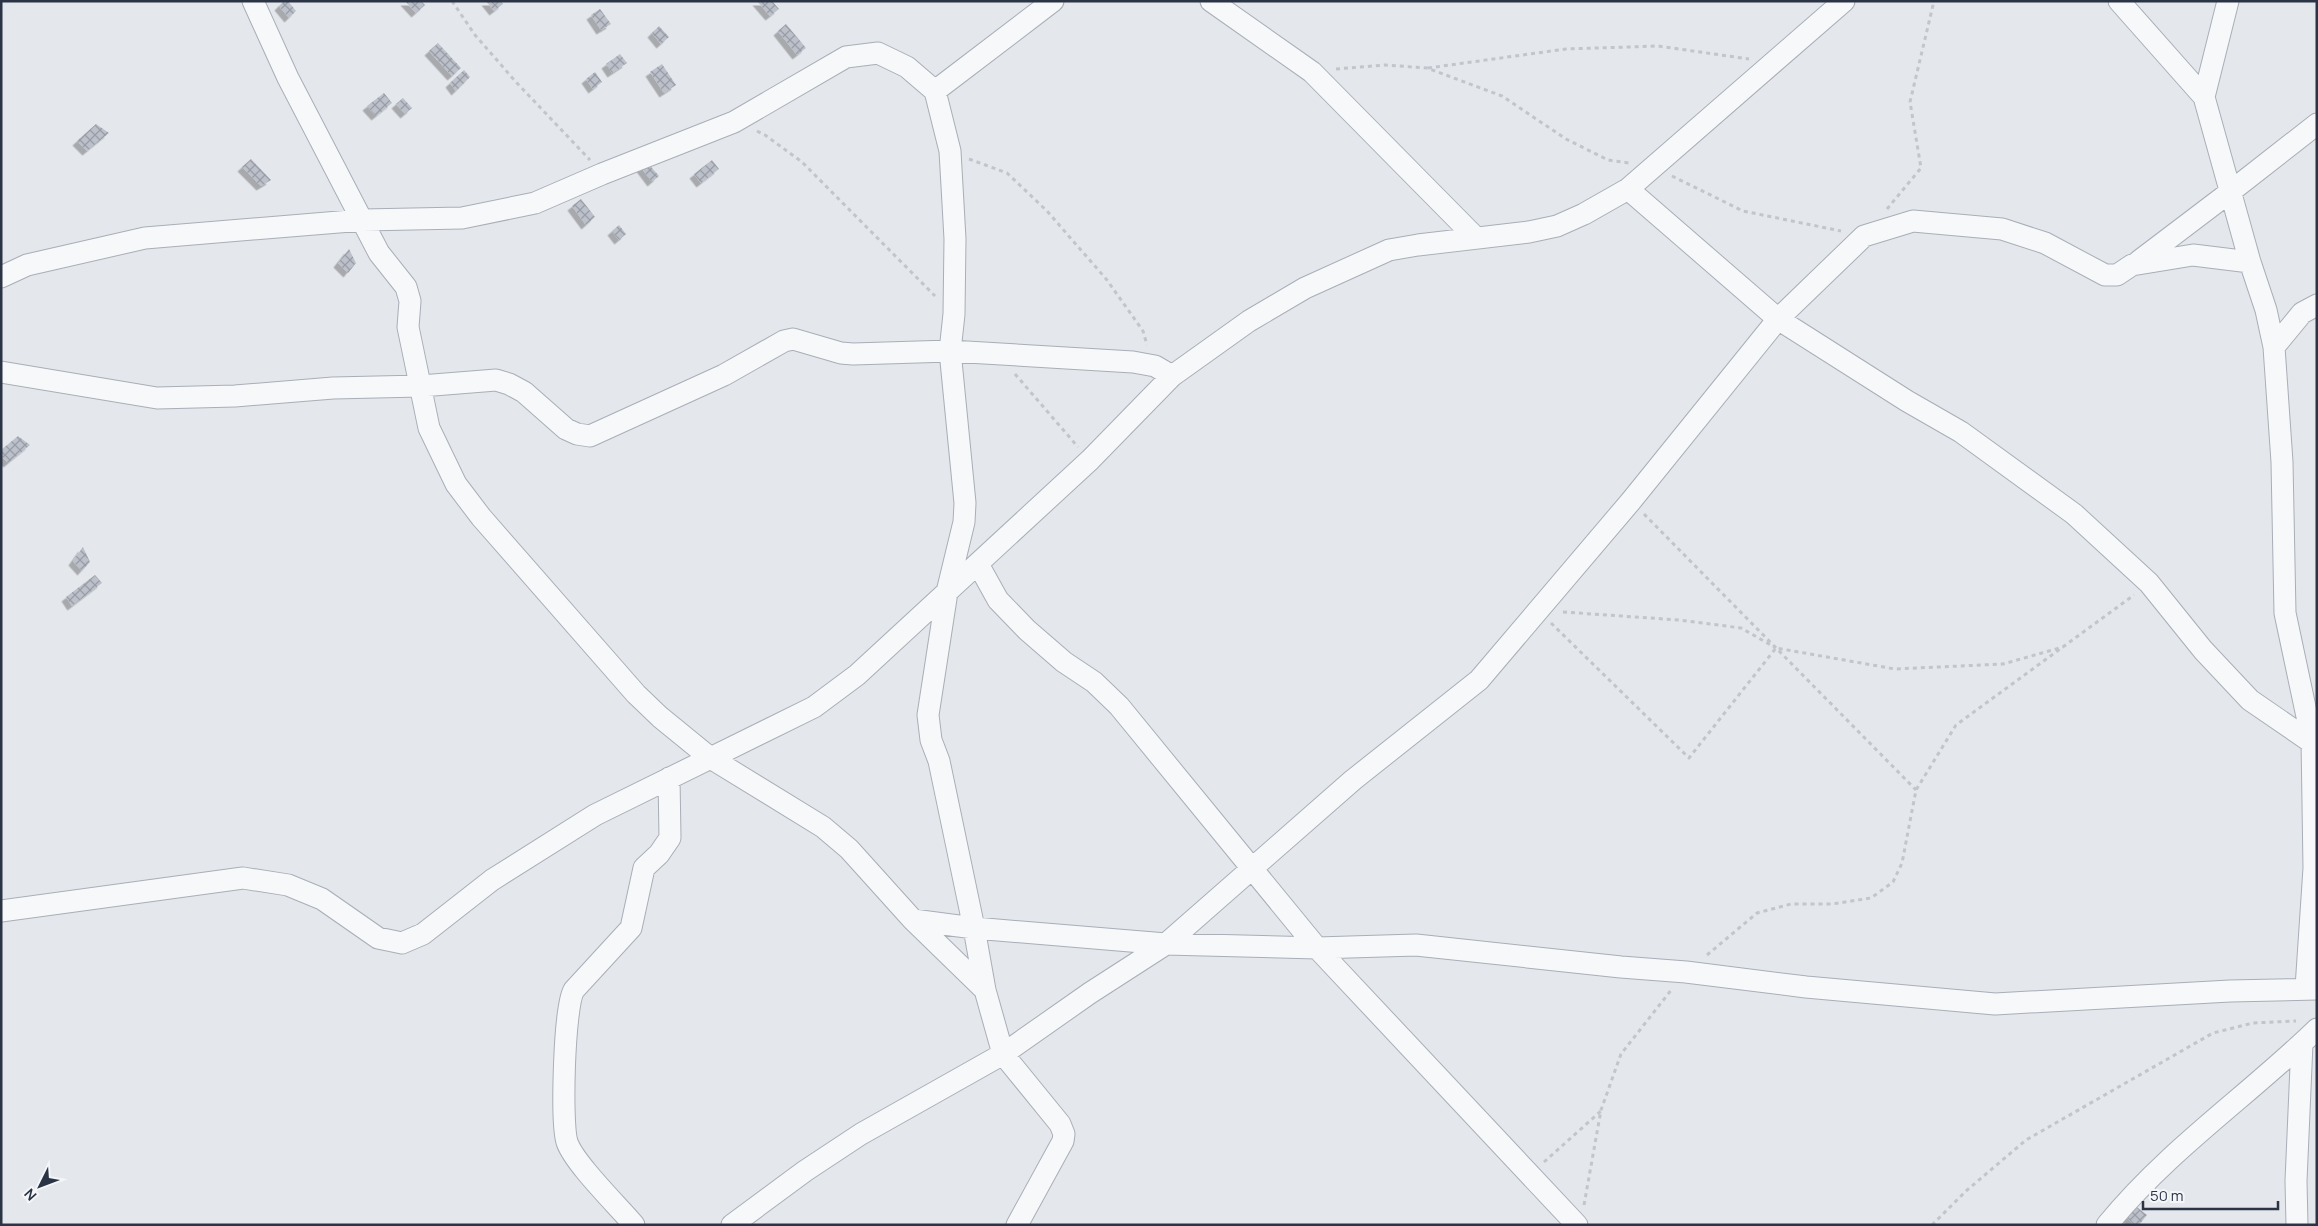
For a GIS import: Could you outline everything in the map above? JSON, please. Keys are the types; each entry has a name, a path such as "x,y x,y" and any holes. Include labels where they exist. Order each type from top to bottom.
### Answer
{"street":[{"path":"253,1 292,87 379,253 406,286 410,301 408,327 429,428 456,484 481,517 636,694 660,718 709,757 823,827 849,849 913,920 985,990"},
{"path":"935,91 1053,1"},
{"path":"1211,1 1312,72 1476,238"},
{"path":"1,911 243,878 288,885 322,899 378,938 402,943 423,934 492,880 595,815 709,757 762,734 814,707 857,675 1090,460 1163,371 1306,288 1389,250 1529,232 1557,226 1584,214 1628,189 1844,1"},
{"path":"913,920 974,928 1166,944 1317,948 1416,945 1686,972 1806,987 1995,1004 2311,988 2314,868 2314,743 2285,613 2282,462 2274,347 2266,310 2250,262 2204,97 2119,1"},
{"path":"2204,97 2228,1"},
{"path":"1,277 27,266 145,238 363,220 462,218 535,203 602,174 734,122 846,58 878,53 907,67 935,91 950,151 955,239 954,314 950,351 965,503 964,522 947,592 928,715 931,740 939,761 985,990 1003,1054 1060,1124 1064,1134 1063,1141 1017,1225"},
{"path":"732,1225 805,1171 861,1134 1003,1054 1090,993 1166,944 1353,780 1480,680 1631,501 1778,319 1864,236 1913,221 2002,229 2045,243 2105,275 2117,275 2230,192 2317,124"},
{"path":"1628,189 1778,319 1906,401 1961,432 2074,514 2149,583 2204,650 2250,700 2314,743"},
{"path":"2132,265 2194,255 2250,262"},
{"path":"2274,347 2302,314 2317,305"},
{"path":"1,372 157,398 235,396 333,388 421,386 496,380 524,392 566,429 577,434 590,436 724,375 784,341 793,339 841,353 950,351 997,353 1163,371"},
{"path":"978,564 998,600 1027,630 1064,662 1094,682 1119,706 1317,948 1531,1174 1581,1215"},
{"path":"634,1225 576,1158 567,1142 565,1129 565,1058 569,1003 574,990 631,928 644,868 659,854 670,838 669,778"},
{"path":"2107,1225 2125,1203 2196,1133 2306,1031"},
{"path":"2297,1225 2296,1181 2306,1031"}],"path":[{"path":"452,1 475,35 602,174"},
{"path":"1883,213 1921,168 1910,102 1934,1"},
{"path":"1312,72 1384,65 1427,68 1566,49 1658,46 1772,63"},
{"path":"1427,68 1502,96 1566,139 1608,160 1654,167 1743,211 1864,236"},
{"path":"734,122 765,135 802,162 954,314"},
{"path":"950,151 1007,174 1047,211 1107,280 1143,331 1163,371"},
{"path":"997,353 1090,460"},
{"path":"1631,501 1916,790"},
{"path":"1581,1215 1602,1110 1621,1054 1686,972 1757,913 1791,904 1832,904 1871,898 1893,882 1902,863 1916,790 1956,725 2067,646 2149,583"},
{"path":"1539,610 1689,758 1776,648"},
{"path":"1539,610 1679,620 1741,628 1776,648 1895,669 2002,664 2067,646"},
{"path":"1932,1225 1966,1191 2026,1140 2213,1033 2253,1023 2306,1031"},
{"path":"1531,1174 1602,1110"}],"building":[{"path":"284,1 288,1 296,11 289,18 279,6"},
{"path":"405,1 421,1 425,5 416,13"},
{"path":"486,1 501,1 503,4 494,11"},
{"path":"757,1 772,1 779,9 770,16"},
{"path":"600,9 611,24 601,30 591,15"},
{"path":"786,24 806,48 797,55 778,31"},
{"path":"659,26 669,37 661,44 652,33"},
{"path":"438,43 461,68 452,76 429,51"},
{"path":"620,54 627,63 612,73 606,64"},
{"path":"662,64 676,85 664,93 650,72"},
{"path":"464,70 470,77 456,91 450,83"},
{"path":"595,72 602,82 593,89 586,79"},
{"path":"384,93 392,103 376,116 367,106"},
{"path":"403,98 412,108 405,114 396,104"},
{"path":"96,124 109,133 87,151 77,141"},
{"path":"251,159 271,180 261,186 242,167"},
{"path":"712,160 719,169 701,183 694,174"},
{"path":"646,161 659,176 652,182 640,166"},
{"path":"581,199 595,217 586,225 572,206"},
{"path":"619,225 626,234 619,240 612,231"},
{"path":"349,249 356,263 348,273 338,263"},
{"path":"18,436 30,445 8,463 1,456 1,450"},
{"path":"83,547 90,562 82,571 73,561"},
{"path":"95,575 102,583 72,606 66,597"},
{"path":"2133,1204 2147,1215 2139,1225 2135,1225 2124,1215"}]}
